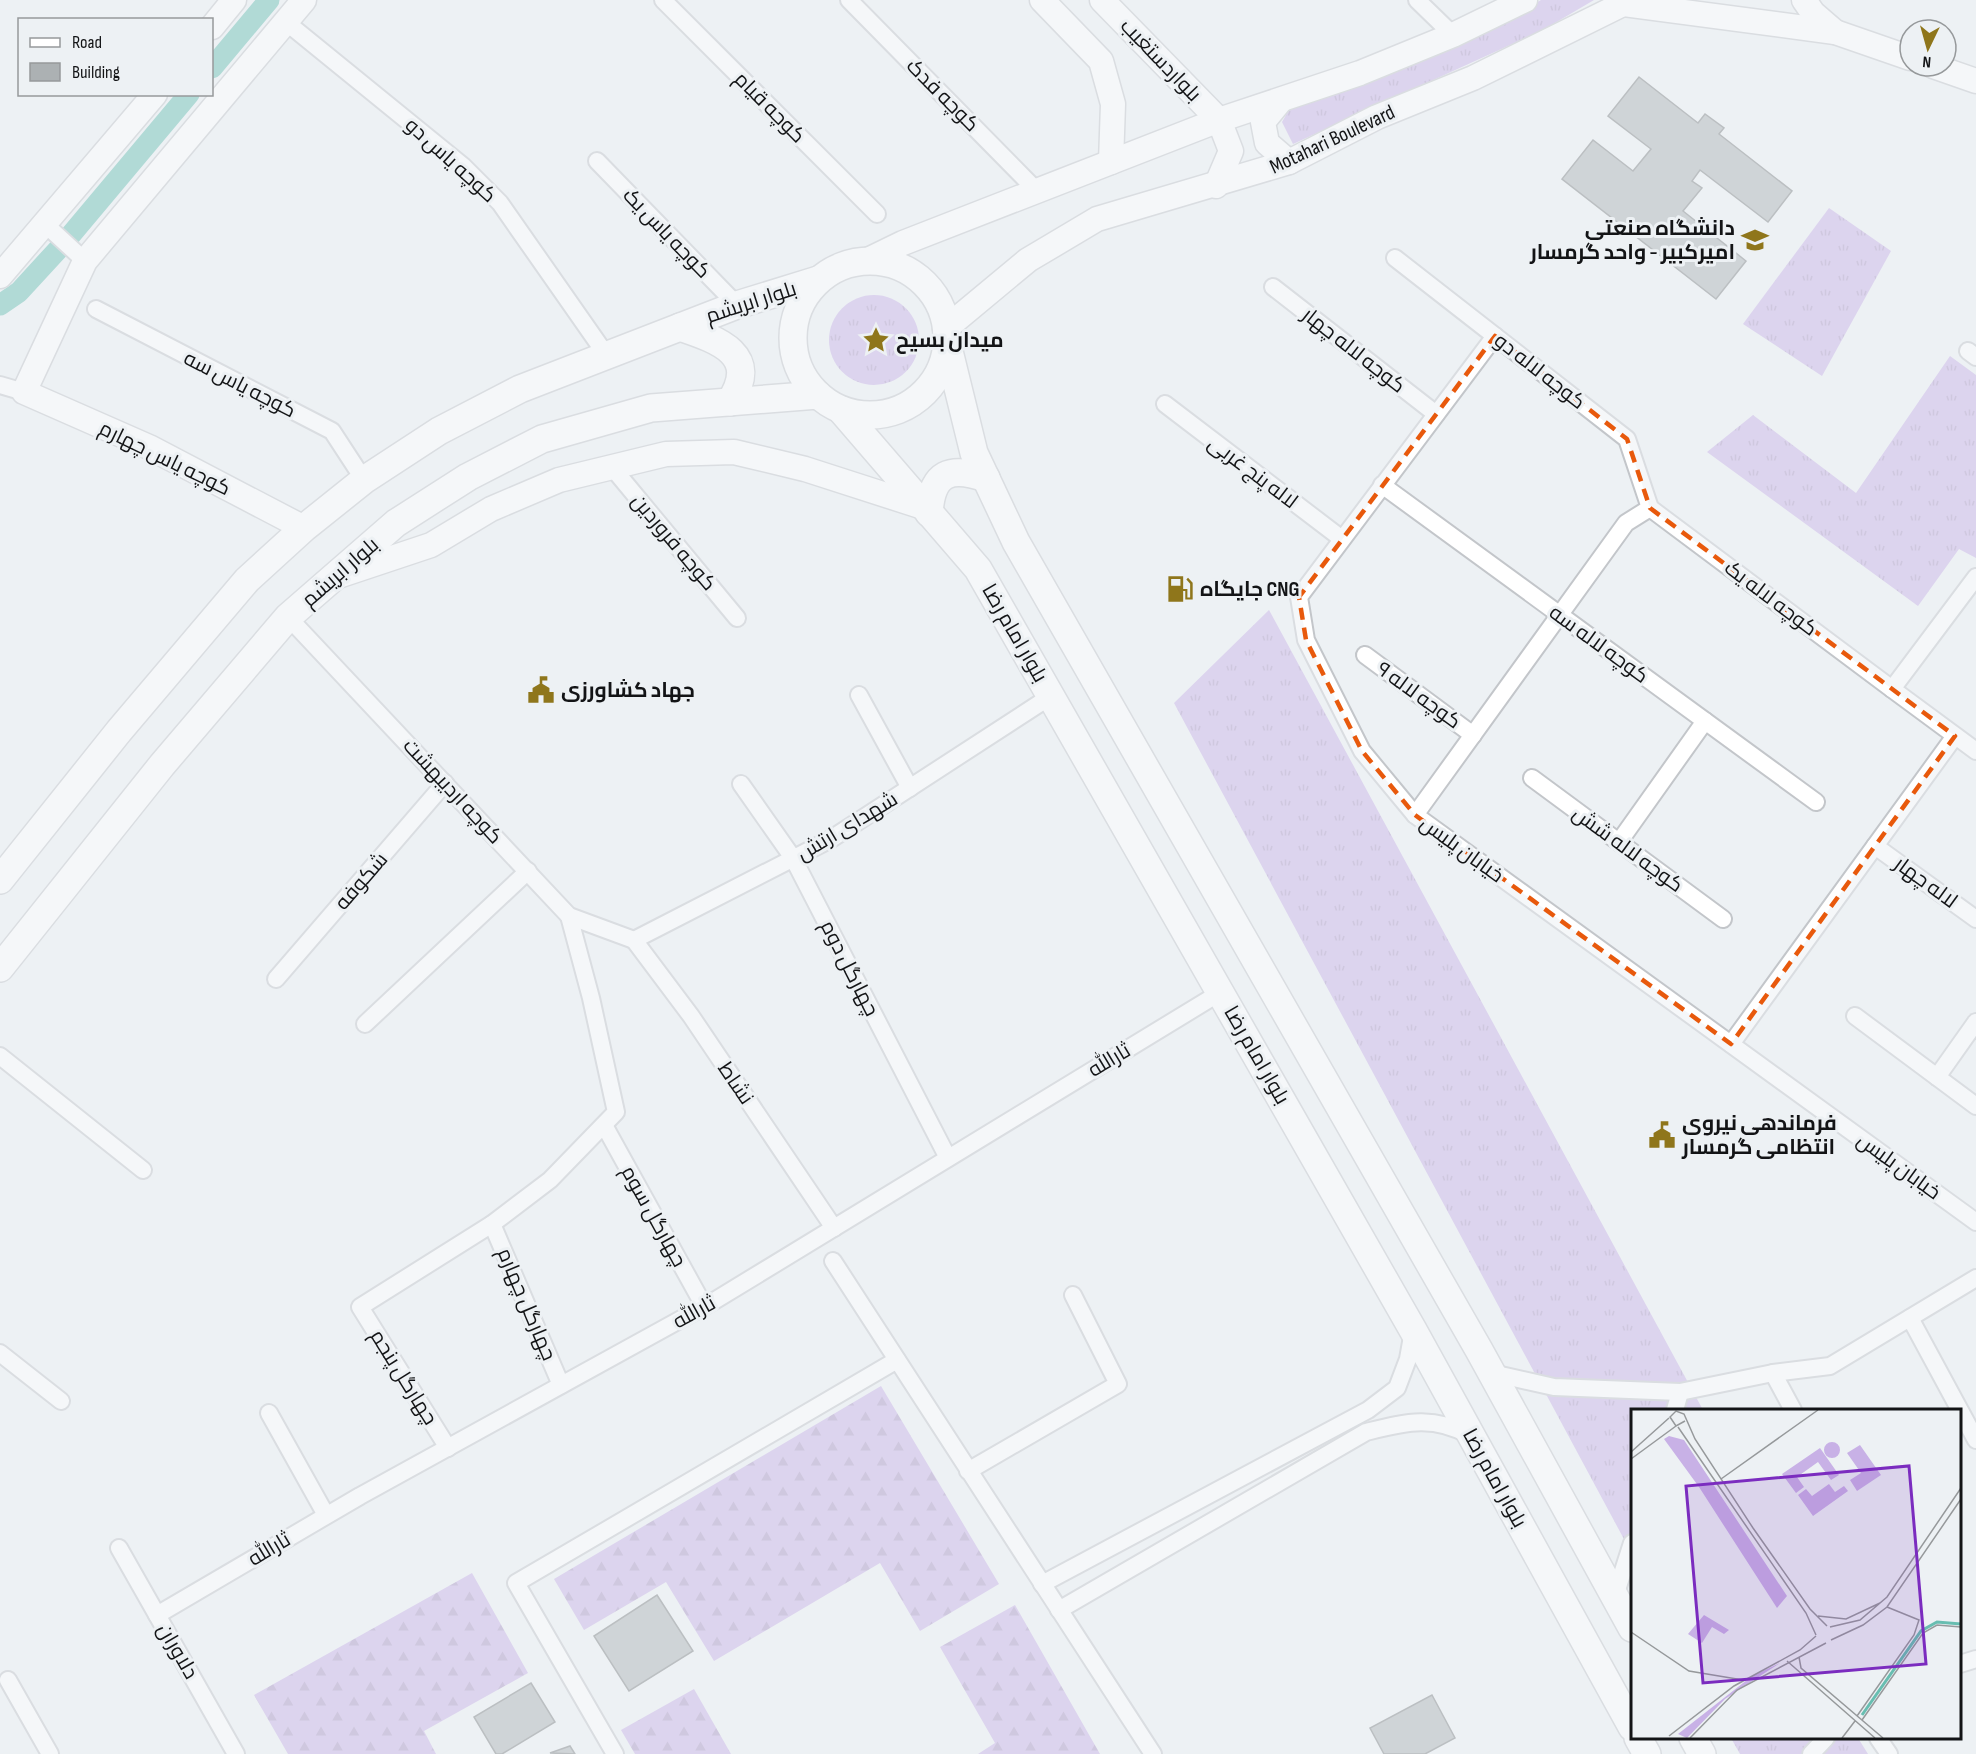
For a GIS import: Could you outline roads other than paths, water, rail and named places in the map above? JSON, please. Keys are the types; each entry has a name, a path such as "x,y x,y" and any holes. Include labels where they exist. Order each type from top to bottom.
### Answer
{"main road":[{"path":"213,26 234,0"},
{"path":"24,392 85,261 304,0"},
{"path":"1042,0 1101,61 1113,104 1111,162"},
{"name":"بلواردستغیب","path":"1102,0 1219,120"},
{"path":"946,336 938,374 929,387 911,403 881,414 865,415 841,410 818,395 802,375 793,351 794,325 802,300 818,280 840,267 866,261 903,243 1219,120 1360,73 1453,35 1525,0"},
{"path":"1804,0 1812,13 1834,32"},
{"path":"1627,2 1834,32 1898,54"},
{"name":"Motahari Boulevard","path":"946,336 1028,260 1097,219 1216,186 1289,162 1377,117 1473,78 1627,2"},
{"path":"1958,75 1976,81"},
{"path":"0,276 46,225 153,96"},
{"path":"1281,100 1263,122 1267,143 1289,162"},
{"path":"1216,186 1230,151 1219,120"},
{"path":"866,261 891,264 915,276 933,294 944,317 946,336 974,453 1021,550 1492,1373 1631,1626"},
{"name":"بلوار ابریشم","path":"0,880 119,731 247,580 304,528 364,480 439,431 520,389 737,305 818,280"},
{"path":"680,327 719,340 732,350 741,369 740,386 730,402"},
{"name":"کوچه یاس چهارم","path":"24,392 149,447 304,528"},
{"name":"بلوار ابریشم","path":"0,968 162,765 288,617 396,523 468,477 542,439 651,408 818,395"},
{"name":"بلوار امام رضا","path":"841,410 978,569 1413,1330 1631,1725"},
{"path":"335,577 431,545 491,509 559,480 666,454 734,452 805,469 926,510 944,474 957,471 986,478"},
{"path":"1639,1739 1647,1754"},
{"path":"1694,1739 1702,1754"}],"street":[{"name":"کوچه قیام","path":"663,0 877,214"},
{"name":"کوچه فدک","path":"849,0 1037,191"},
{"path":"1418,0 1453,35"},
{"name":"کوچه یاس دو","path":"286,22 463,166 500,202 607,356"},
{"name":"کوچه یاس یک","path":"597,161 737,305"},
{"path":"46,225 85,261"},
{"name":"کوچه لاله دو","path":"1395,258 1627,439 1650,508"},
{"name":"کوچه لاله چهار","path":"1273,287 1436,414"},
{"name":"کوچه یاس سه","path":"96,309 332,431 364,480"},
{"name":"خیابان پلیس","path":"1495,336 1299,597 1306,640 1362,751 1415,815 1976,1222"},
{"path":"0,385 24,392"},
{"name":"لاله پنج غربی","path":"1165,404 1342,539"},
{"name":"کوچه فروردین","path":"611,466 737,618"},
{"name":"کوچه لاله سه","path":"1382,485 1816,802"},
{"path":"1415,815 1626,523 1650,508"},
{"name":"کوچه لاله یک","path":"1650,508 1955,736 1975,748"},
{"path":"1892,689 1976,577"},
{"name":"کوچه اردیبهشت","path":"288,617 569,916 634,940"},
{"name":"کوچه لاله ۹","path":"1365,655 1473,735"},
{"path":"859,695 910,788"},
{"name":"شهدای ارتش","path":"634,940 831,839 1051,696"},
{"path":"1619,842 1705,721"},
{"path":"1731,1044 1955,736"},
{"name":"کوچه لاله شش","path":"1532,778 1723,919"},
{"name":"شکوفه","path":"276,979 445,783"},
{"name":"چهارگل دوم","path":"741,784 793,858 948,1158"},
{"name":"لاله چهار","path":"1875,846 1976,919"},
{"path":"365,1024 528,870"},
{"path":"492,1224 550,1180 616,1112 591,998 569,916"},
{"name":"نشاط","path":"634,940 691,1016 834,1228"},
{"name":"ثارالله","path":"157,1615 326,1515 704,1306 1221,993"},
{"path":"1855,1017 1976,1106"},
{"path":"1937,1077 1976,1022"},
{"path":"0,1056 143,1170"},
{"name":"چهارگل سوم","path":"604,1125 704,1306"},
{"name":"چهارگل پنجم","path":"448,1448 360,1307 492,1224"},
{"name":"چهارگل چهارم","path":"492,1224 561,1385"},
{"path":"833,1261 1153,1754"},
{"path":"1492,1373 1554,1387 1680,1392 1773,1373 1830,1366 1976,1278"},
{"path":"968,1471 1118,1384 1073,1295"},
{"path":"1910,1318 1959,1409"},
{"path":"1042,1584 1361,1414 1397,1388 1408,1359 1413,1330"},
{"path":"0,1353 61,1401"},
{"path":"615,1754 516,1583 897,1360"},
{"path":"1773,1373 1792,1409"},
{"path":"1675,1409 1680,1392"},
{"path":"1961,1412 1976,1440"},
{"path":"269,1413 326,1515"},
{"path":"1059,1610 1366,1432 1403,1423 1441,1423 1472,1437"},
{"path":"1310,1443 1319,1460"},
{"path":"1615,1596 1631,1546"},
{"name":"دلاوران","path":"119,1548 236,1754"},
{"path":"1961,1663 1976,1659"},
{"path":"8,1680 50,1754"},
{"path":"1811,1754 1824,1739"},
{"path":"1879,1739 1889,1754"}],"waterway":[{"path":"213,67 269,0"},
{"path":"0,305 19,292 64,243 187,96"}],"place":[{"name":"دانشگاه صنعتی امیرکبیر - واحد گرمسار","path":"1755,240"},
{"name":"میدان بسیح","path":"876,340"},
{"name":"جایگاه CNG","path":"1180,589"},
{"name":"جهاد کشاورزی","path":"541,690"},
{"name":"فرماندهی نیروی انتظامی گرمسار","path":"1662,1135"}]}
